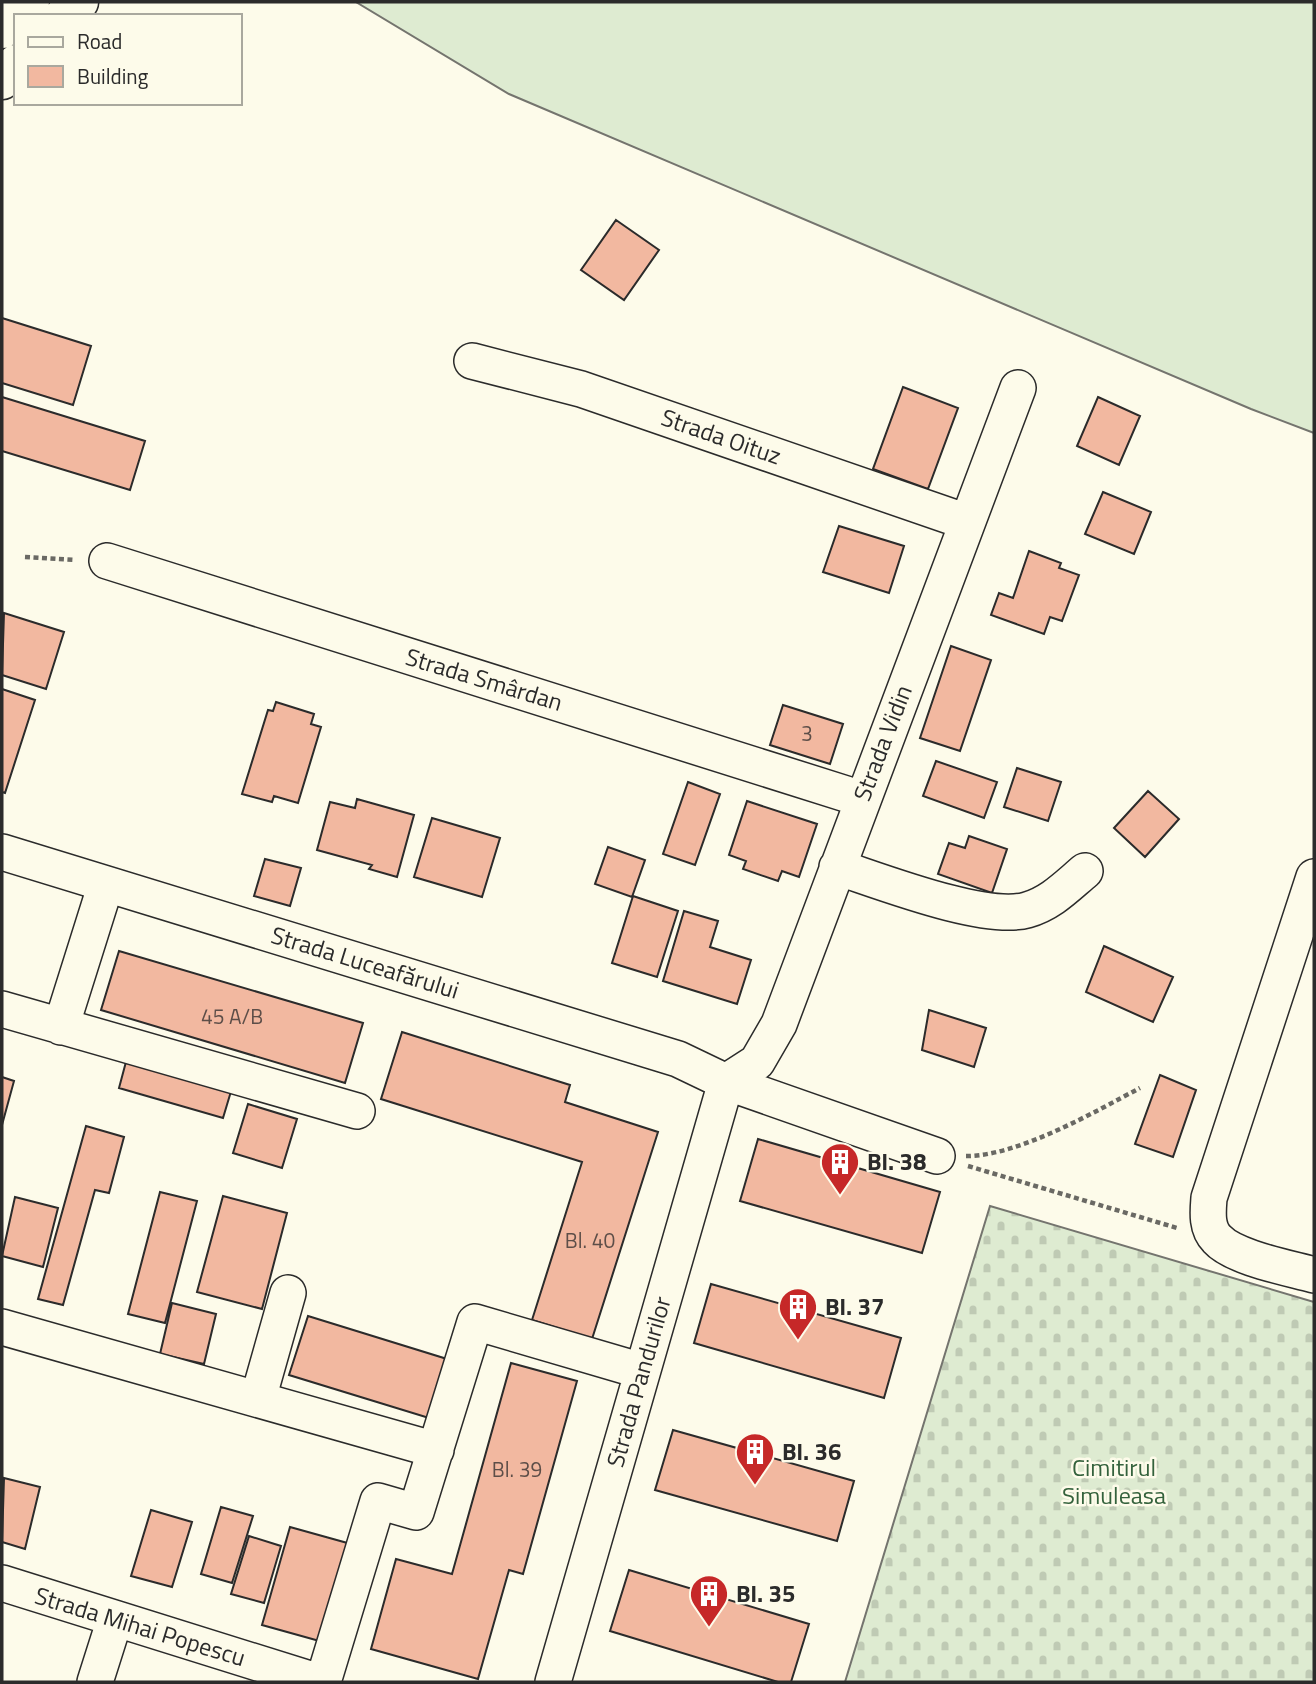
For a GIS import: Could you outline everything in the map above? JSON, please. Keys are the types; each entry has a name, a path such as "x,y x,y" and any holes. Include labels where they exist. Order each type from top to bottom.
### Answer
{"main road":[{"path":"66,14 79,2"},
{"path":"2,80 14,66"}],"street":[{"name":"Strada Oituz","path":"472,361 581,388 967,522"},
{"name":"Strada Vidin","path":"726,1082 757,1062 774,1035 1018,388"},
{"name":"Strada Smârdan","path":"107,561 862,799"},
{"name":"Strada Luceafărului","path":"2,852 678,1059 726,1082 937,1156"},
{"path":"837,867 936,898 992,911 1024,911 1051,901 1085,871"},
{"path":"1314,877 1209,1198 1210,1228 1217,1240 1238,1252 1314,1275"},
{"path":"61,1027 106,884"},
{"path":"2,1009 356,1111"},
{"name":"Strada Pandurilor","path":"553,1682 726,1082"},
{"path":"258,1399 288,1293"},
{"path":"321,1682 378,1501 416,1512 475,1322 642,1371"},
{"path":"2,1327 436,1450"},
{"name":"Strada Mihai Popescu","path":"2,1583 321,1682"},
{"path":"95,1682 115,1619"}],"path":[{"path":"25,557 107,561"},
{"path":"937,1156 978,1156 1028,1142 1074,1123 1140,1088"},
{"path":"937,1156 1217,1240"}],"green space":[{"path":"356,2 1314,2 1314,433 1251,409 509,94"},
{"name":"Cimitirul Simuleasa","path":"990,1206 1314,1302 1314,1682 845,1682"}],"building":[{"path":"616,220 659,250 624,300 581,270"},
{"path":"2,318 91,346 73,405 2,383"},
{"path":"903,387 958,408 928,489 873,469"},
{"path":"2,397 145,441 130,490 2,451"},
{"path":"1098,397 1140,416 1119,465 1077,446"},
{"path":"1103,492 1151,512 1134,554 1085,534"},
{"path":"839,526 904,546 889,593 823,572"},
{"path":"1029,551 1061,563 1059,568 1079,575 1062,621 1050,617 1044,634 991,615 999,593 1013,598"},
{"path":"4,613 64,632 46,689 2,675"},
{"path":"951,646 991,660 960,751 920,738"},
{"path":"2,689 35,700 5,793 2,792"},
{"path":"276,702 314,714 311,724 321,727 298,803 274,796 272,802 242,794 268,710 273,711"},
{"path":"783,705 843,724 830,764 770,745"},
{"path":"936,761 997,782 984,818 923,796"},
{"path":"1017,768 1061,782 1048,821 1004,807"},
{"path":"688,782 720,794 695,865 663,854"},
{"path":"1148,791 1179,819 1145,857 1114,828"},
{"path":"357,799 414,815 397,877 369,869 372,865 317,850 330,802 355,808"},
{"path":"747,801 817,824 799,877 782,871 778,881 743,869 746,861 729,855"},
{"path":"432,818 500,838 482,897 414,877"},
{"path":"969,836 1007,849 992,893 938,874 949,843 965,848"},
{"path":"608,847 645,860 632,897 595,884"},
{"path":"265,859 301,868 290,906 254,896"},
{"path":"633,896 678,911 657,977 612,963"},
{"path":"684,911 718,921 710,947 751,960 737,1004 663,981"},
{"path":"1104,946 1173,977 1153,1022 1086,992"},
{"path":"119,951 363,1023 345,1083 101,1010"},
{"path":"929,1010 986,1028 974,1067 922,1050"},
{"path":"402,1032 570,1085 565,1102 658,1132 592,1339 532,1320 582,1162 381,1099"},
{"path":"127,1058 232,1088 223,1118 119,1088"},
{"path":"1160,1075 1196,1090 1173,1157 1135,1144"},
{"path":"2,1077 14,1081 2,1125"},
{"path":"248,1104 297,1119 282,1168 233,1153"},
{"path":"86,1126 124,1137 109,1193 95,1190 63,1305 38,1299"},
{"name":"Bl. 38","path":"758,1139 940,1192 922,1253 740,1201"},
{"path":"160,1192 197,1201 165,1323 128,1314"},
{"path":"223,1196 287,1213 262,1309 197,1292"},
{"path":"15,1197 58,1208 43,1267 2,1256"},
{"name":"Bl. 37","path":"711,1284 901,1338 884,1398 694,1343"},
{"path":"172,1303 216,1314 204,1364 160,1354"},
{"path":"308,1316 447,1359 429,1418 289,1375"},
{"path":"511,1363 577,1381 523,1574 509,1570 478,1679 371,1649 396,1559 452,1574"},
{"name":"Bl. 36","path":"673,1430 854,1481 837,1541 655,1490"},
{"path":"4,1478 40,1487 25,1549 2,1542"},
{"path":"221,1507 253,1516 232,1583 201,1574"},
{"path":"151,1510 192,1522 172,1587 131,1576"},
{"path":"290,1527 351,1544 323,1642 262,1625"},
{"path":"249,1536 281,1546 264,1603 231,1594"},
{"name":"Bl. 35","path":"629,1570 809,1624 791,1682 778,1682 610,1631"}],"place":[{"name":"Bl. 38","path":"840,1196"},
{"name":"Bl. 37","path":"798,1341"},
{"name":"Bl. 36","path":"755,1486"},
{"name":"Bl. 35","path":"709,1628"}]}
